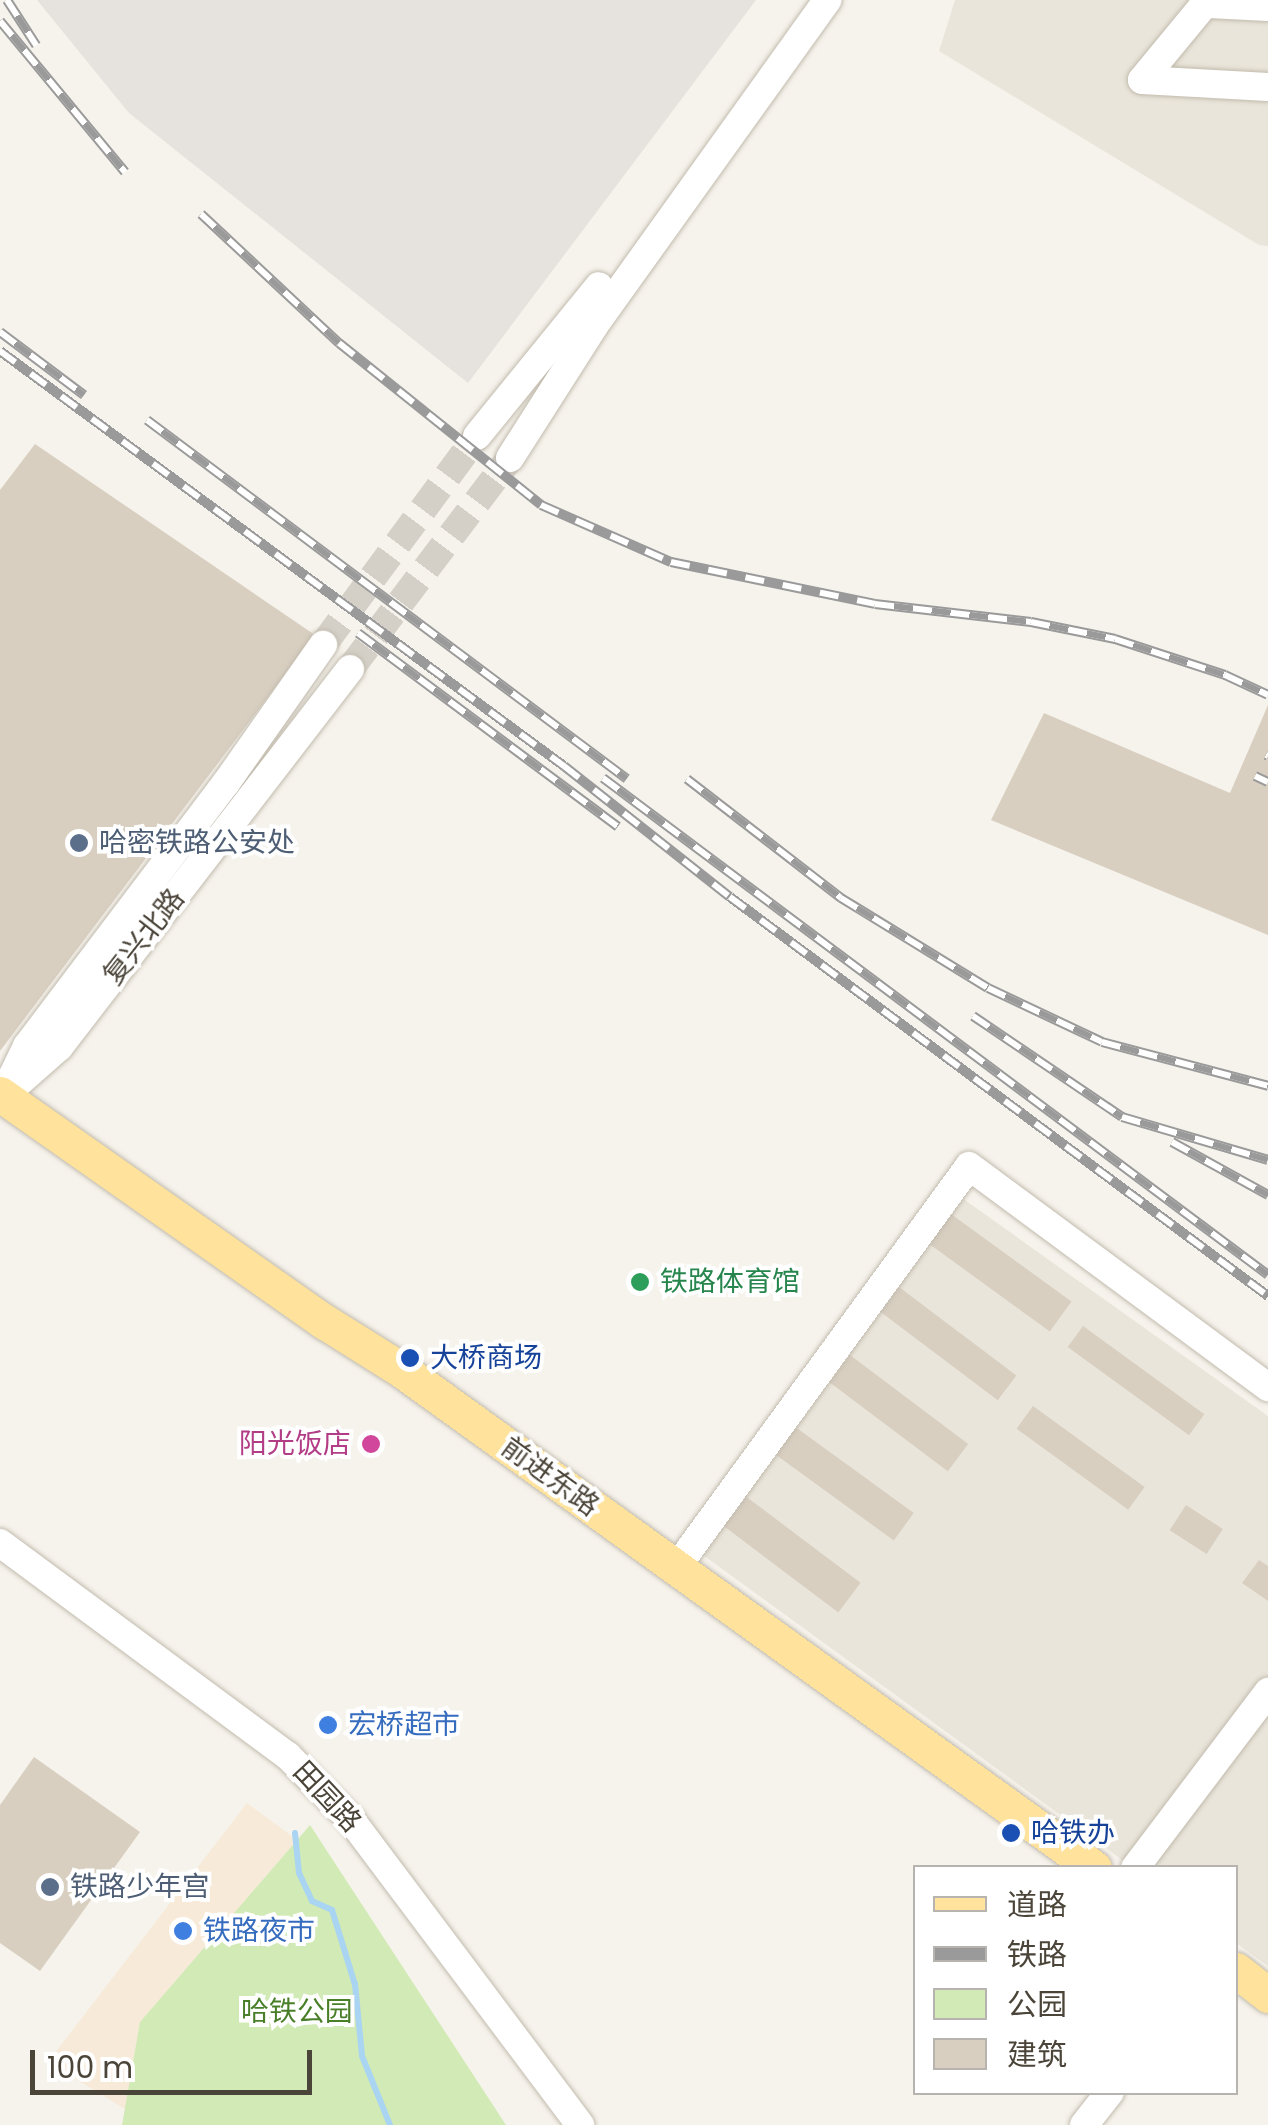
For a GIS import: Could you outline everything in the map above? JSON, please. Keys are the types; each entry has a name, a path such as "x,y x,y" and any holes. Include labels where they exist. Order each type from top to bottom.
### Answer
{"main road":[{"name":"前进东路","path":"1,1096 326,1322 403,1371 1090,1865"},
{"path":"1238,1972 1268,1995"}],"street":[{"path":"477,436 578,315 804,0"},
{"path":"510,458 594,326 827,0"},
{"path":"1268,7 1208,2 1142,80 1268,87"},
{"path":"1,1096 27,1046 226,783 323,645"},
{"name":"复兴北路","path":"1,1096 59,1048 350,669"},
{"path":"676,1568 969,1166 1268,1387"},
{"name":"田园路","path":"0,1543 288,1756 352,1822 580,2125"},
{"path":"1137,1865 1268,1692"},
{"path":"1084,2125 1108,2095"}],"shaded area":[{"path":"37,0 756,0 468,383 129,113"},
{"path":"955,0 1268,0 1268,246 1259,245 939,51"},
{"path":"941,1183 1268,1416 1268,1966 1238,1944 1238,1865 1129,1865 689,1545"},
{"name":"铁路夜市","path":"247,1803 297,1840 140,2022 125,2109 48,2062"}],"green space":[{"name":"哈铁公园","path":"310,1825 506,2125 122,2125 140,2022"}],"building":[{"name":"哈密铁路公安处","path":"35,444 315,635 0,1051 0,490"},
{"path":"1268,705 1268,935 991,820 1044,713 1230,793"},
{"path":"951,1214 1072,1302 1050,1332 929,1244"},
{"path":"899,1287 1016,1375 998,1400 880,1312"},
{"path":"1083,1326 1204,1414 1189,1435 1068,1347"},
{"path":"850,1355 968,1444 948,1471 830,1382"},
{"path":"1033,1406 1145,1487 1128,1510 1017,1429"},
{"path":"794,1426 914,1513 894,1540 774,1454"},
{"path":"744,1495 861,1583 838,1612 722,1525"},
{"path":"1186,1505 1223,1529 1207,1554 1170,1530"},
{"path":"1259,1560 1268,1566 1268,1601 1242,1583"},
{"name":"铁路少年宫","path":"34,1757 140,1832 40,1971 0,1943 0,1805"}],"waterway":[{"path":"295,1833 299,1873 312,1901 332,1910 355,1984 362,2056 390,2125"}],"tunnel":[{"path":"323,645 477,436"},
{"path":"350,669 510,458"}],"railway":[{"path":"7,0 36,45"},
{"path":"0,21 125,172"},
{"path":"201,214 339,343 541,505 671,562 875,604 1031,622 1115,639 1225,675 1268,695"},
{"path":"0,332 84,395"},
{"path":"0,351 564,766 730,897 1268,1296"},
{"path":"147,420 627,779"},
{"path":"358,633 618,827"},
{"path":"1255,776 1268,782"},
{"path":"603,778 1268,1275"},
{"path":"687,779 841,898 988,988 1102,1042 1268,1086"},
{"path":"973,1016 1122,1117 1268,1160"},
{"path":"1172,1142 1268,1195"}],"place":[{"name":"哈密铁路公安处","path":"79,843"},
{"name":"铁路体育馆","path":"640,1282"},
{"name":"大桥商场","path":"410,1358"},
{"name":"阳光饭店","path":"371,1444"},
{"name":"宏桥超市","path":"328,1725"},
{"name":"哈铁办","path":"1011,1833"},
{"name":"铁路少年宫","path":"50,1887"},
{"name":"铁路夜市","path":"183,1931"}]}
